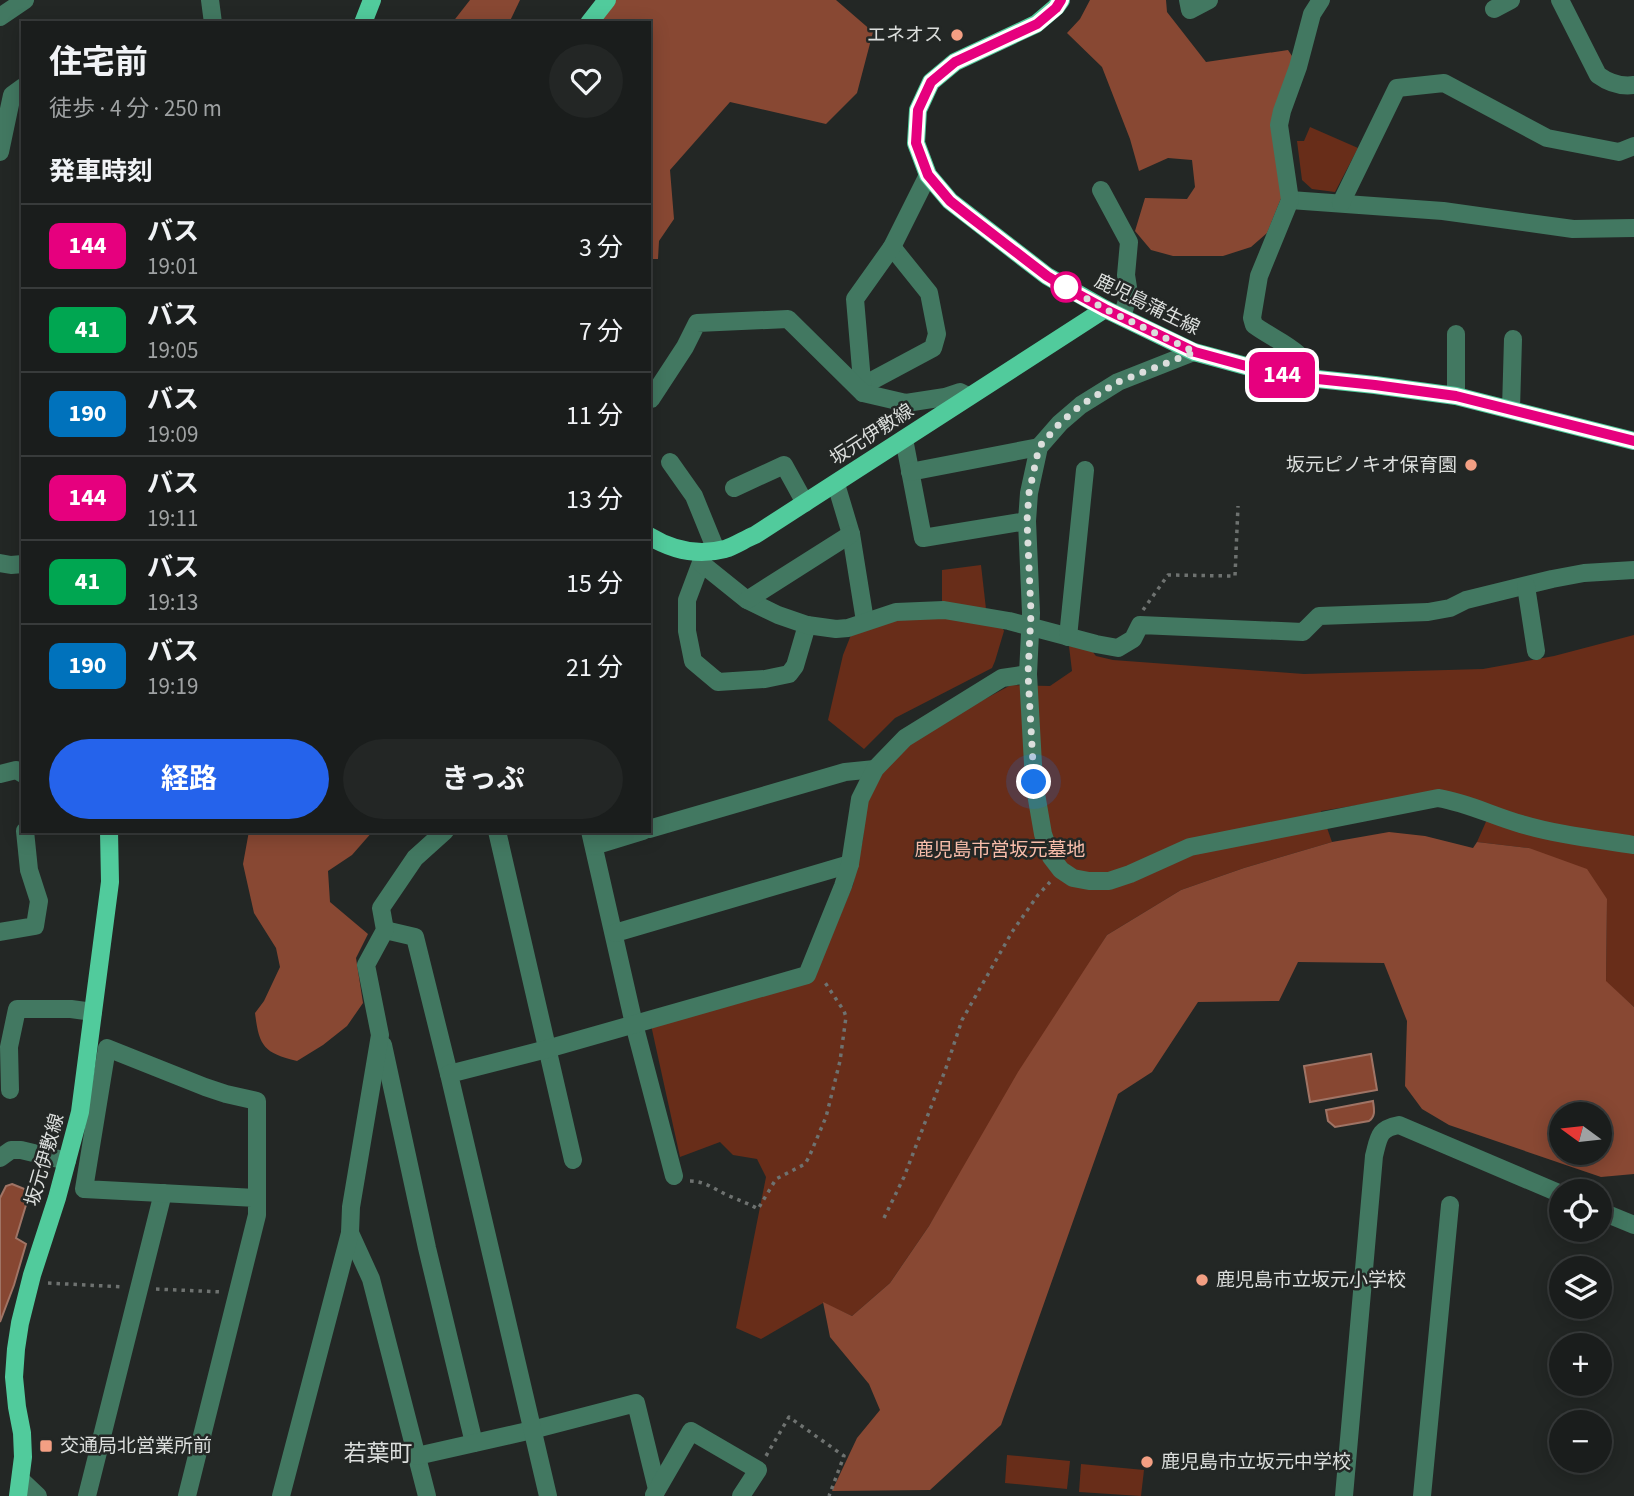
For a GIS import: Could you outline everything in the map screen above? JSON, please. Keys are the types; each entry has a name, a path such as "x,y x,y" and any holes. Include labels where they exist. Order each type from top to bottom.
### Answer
{"main road":[{"path":"364,21 372,0"},
{"path":"591,21 607,0"},
{"name":"鹿児島蒲生線","path":"1061,0 1056,8 1037,24 955,62 931,82 918,110 916,143 928,175 950,201 1047,276 1105,309 1195,352 1279,375 1456,396 1634,441"},
{"name":"坂元伊敷線","path":"651,538 664,545 707,555 755,535 1105,309"},
{"name":"坂元伊敷線","path":"19,1488 23,1457 14,1377 16,1349 32,1275 67,1161 88,1114 93,1012 110,882 109,833"}],"street":[{"path":"0,17 25,0"},
{"path":"210,0 213,21"},
{"path":"1188,0 1190,10 1209,0"},
{"path":"1314,379 1306,360 1254,325 1252,318 1259,276 1290,200 1279,125 1282,111 1298,67 1312,13 1321,0"},
{"path":"1494,9 1511,0"},
{"path":"1560,0 1598,75 1609,83 1634,85"},
{"path":"1341,203 1397,88 1444,83 1548,138 1619,152 1634,146"},
{"path":"0,152 12,95 21,88"},
{"path":"863,390 856,299 892,247 928,175"},
{"path":"1101,190 1129,242 1126,275 1129,294 1122,317"},
{"path":"1290,200 1443,211 1573,229 1634,228"},
{"path":"863,390 933,348 937,334 929,293 892,247"},
{"path":"651,399 685,347 697,323 788,319 863,390 906,403 960,392 968,396"},
{"path":"1456,334 1456,396"},
{"path":"1511,409 1513,339"},
{"path":"1195,352 1118,382 1081,405 1060,423 1039,447 1029,493 1027,521 1031,613 1028,674 1034,782 1044,834 1051,857 1060,870 1073,878 1109,881 1190,847 1438,798 1459,802 1519,824 1553,833 1634,845"},
{"path":"904,439 923,538 1027,521"},
{"path":"910,472 1039,447"},
{"path":"670,462 694,496 707,555 747,600 807,625 836,629 848,628 902,611 944,610 1009,621 1118,649 1133,639 1140,625 1303,632 1319,616 1428,612 1450,608 1466,600 1584,573 1634,570"},
{"path":"734,488 784,465 805,503"},
{"path":"1068,637 1085,470"},
{"path":"836,484 851,534 865,621"},
{"path":"747,600 851,534"},
{"path":"707,555 687,600 687,631 693,662 718,682 765,679 789,674 795,666 807,625"},
{"path":"0,563 21,564"},
{"path":"1526,586 1536,651"},
{"path":"449,1074 807,975 843,886 850,864 860,799 875,769 905,738 1002,678 1028,674"},
{"path":"651,828 845,772 875,769"},
{"path":"0,774 16,770 21,773"},
{"path":"0,932 34,926 39,901 29,870 25,833"},
{"path":"443,833 415,859 381,908 385,930 366,965 427,1248 474,1443"},
{"path":"497,833 573,1160"},
{"path":"628,833 592,838 634,1024 674,1176"},
{"path":"615,933 850,864"},
{"path":"385,930 415,937 548,1496"},
{"path":"10,1090 9,1047 17,1009 71,1009 93,1012"},
{"path":"281,1496 350,1233 351,1207 380,1035"},
{"path":"187,1496 257,1215 257,1198 257,1101 205,1087 107,1048 88,1114 84,1189 257,1198"},
{"path":"1344,1496 1374,1156 1379,1136 1388,1127 1399,1125 1549,1189"},
{"path":"0,1158 11,1150 21,1150 67,1161"},
{"path":"87,1496 163,1193"},
{"path":"1422,1496 1450,1205"},
{"path":"1612,1216 1634,1226"},
{"path":"350,1233 371,1279 427,1496"},
{"path":"417,1456 636,1403 655,1492"},
{"path":"655,1492 691,1431 758,1470 741,1496"},
{"path":"19,1488 38,1496"}],"path":[{"path":"1140,625 1143,609 1168,575 1235,576 1238,506"},
{"path":"884,1218 904,1177 962,1020 1013,933 1038,895 1060,870"},
{"path":"674,1176 683,1181 706,1183 758,1209 776,1178 805,1164 826,1117 840,1061 846,1017 819,974 810,967"},
{"path":"758,1470 789,1417 844,1457 829,1496"}],"green space":[{"path":"1310,127 1358,148 1335,192 1312,189 1302,180 1297,141 1304,141"},
{"path":"981,565 986,609 942,606 942,570"},
{"path":"939,614 1000,622 1004,631 992,668 895,718 864,749 828,720 843,655 853,630 896,618"},
{"name":"鹿児島市営坂元墓地","path":"1634,635 1634,1007 1606,982 1607,899 1529,848 1477,842 1493,806 1447,791 1321,811 1332,842 1181,890 1107,935 929,1226 890,1283 852,1316 823,1303 761,1339 736,1328 766,1177 757,1159 733,1155 720,1142 680,1157 651,1025 813,980 853,885 863,839 865,801 898,752 953,716 1011,685 1050,686 1072,671 1069,646 1091,650 1096,656 1113,660 1304,674 1483,669 1554,656"},
{"path":"1007,1455 1070,1461 1067,1489 1005,1483"},
{"path":"1081,1464 1144,1470 1141,1496 1079,1492"}],"shaded area":[{"path":"470,0 520,0 510,21 454,21"},
{"path":"615,0 836,0 873,32 857,93 826,124 730,102 670,170 674,219 659,241 658,259 651,259 651,21 593,21"},
{"path":"1090,0 1166,0 1167,12 1206,62 1288,50 1292,56 1293,68 1281,99 1284,191 1267,233 1251,247 1223,256 1173,256 1151,250 1135,231 1145,198 1187,199 1195,187 1192,160 1168,158 1139,171 1130,139 1102,67 1067,33 1080,19"},
{"path":"1389,832 1425,836 1473,848 1477,842 1529,848 1587,869 1607,899 1606,981 1634,1007 1634,1174 1601,1177 1569,1166 1612,1166 1612,1102 1549,1102 1549,1159 1449,1125 1422,1109 1405,1086 1407,1021 1384,963 1298,962 1279,1001 1198,1002 1152,1072 1118,1094 1001,1425 930,1490 832,1491 857,1438 880,1410 869,1384 830,1337 823,1302 852,1316 890,1283 929,1226 1018,1072 1107,935 1181,890 1332,842"},
{"path":"249,833 371,833 352,855 328,871 330,902 368,934 356,958 363,1003 347,1026 297,1061 270,1051 258,1033 255,1013 264,1001 280,967 276,948 254,913 243,864"},
{"path":"1371,1054 1377,1090 1310,1102 1304,1066"},
{"path":"1373,1101 1374,1115 1369,1121 1335,1127 1328,1121 1326,1110"},
{"path":"12,1184 27,1190 29,1195 16,1238 26,1244 0,1322 0,1198 6,1186"}],"bus line":[{"name":"144","path":"1061,0 1056,8 1037,24 955,62 931,82 918,110 916,143 928,175 950,201 969,216 1047,276 1070,290 1195,352 1279,375 1456,396 1634,441"}],"place":[{"name":"エネオス","path":"957,35"},
{"name":"坂元ピノキオ保育園","path":"1471,465"},
{"name":"鹿児島市立坂元小学校","path":"1202,1280"},
{"name":"交通局北営業所前","path":"46,1446"},
{"name":"鹿児島市立坂元中学校","path":"1147,1462"}],"district":[{"name":"若葉町","path":"378,1453"}],"route":[{"path":"1034,782 1028,674 1031,613 1027,521 1029,493 1039,447 1060,423 1081,405 1118,382 1195,352 1066,287"}]}
